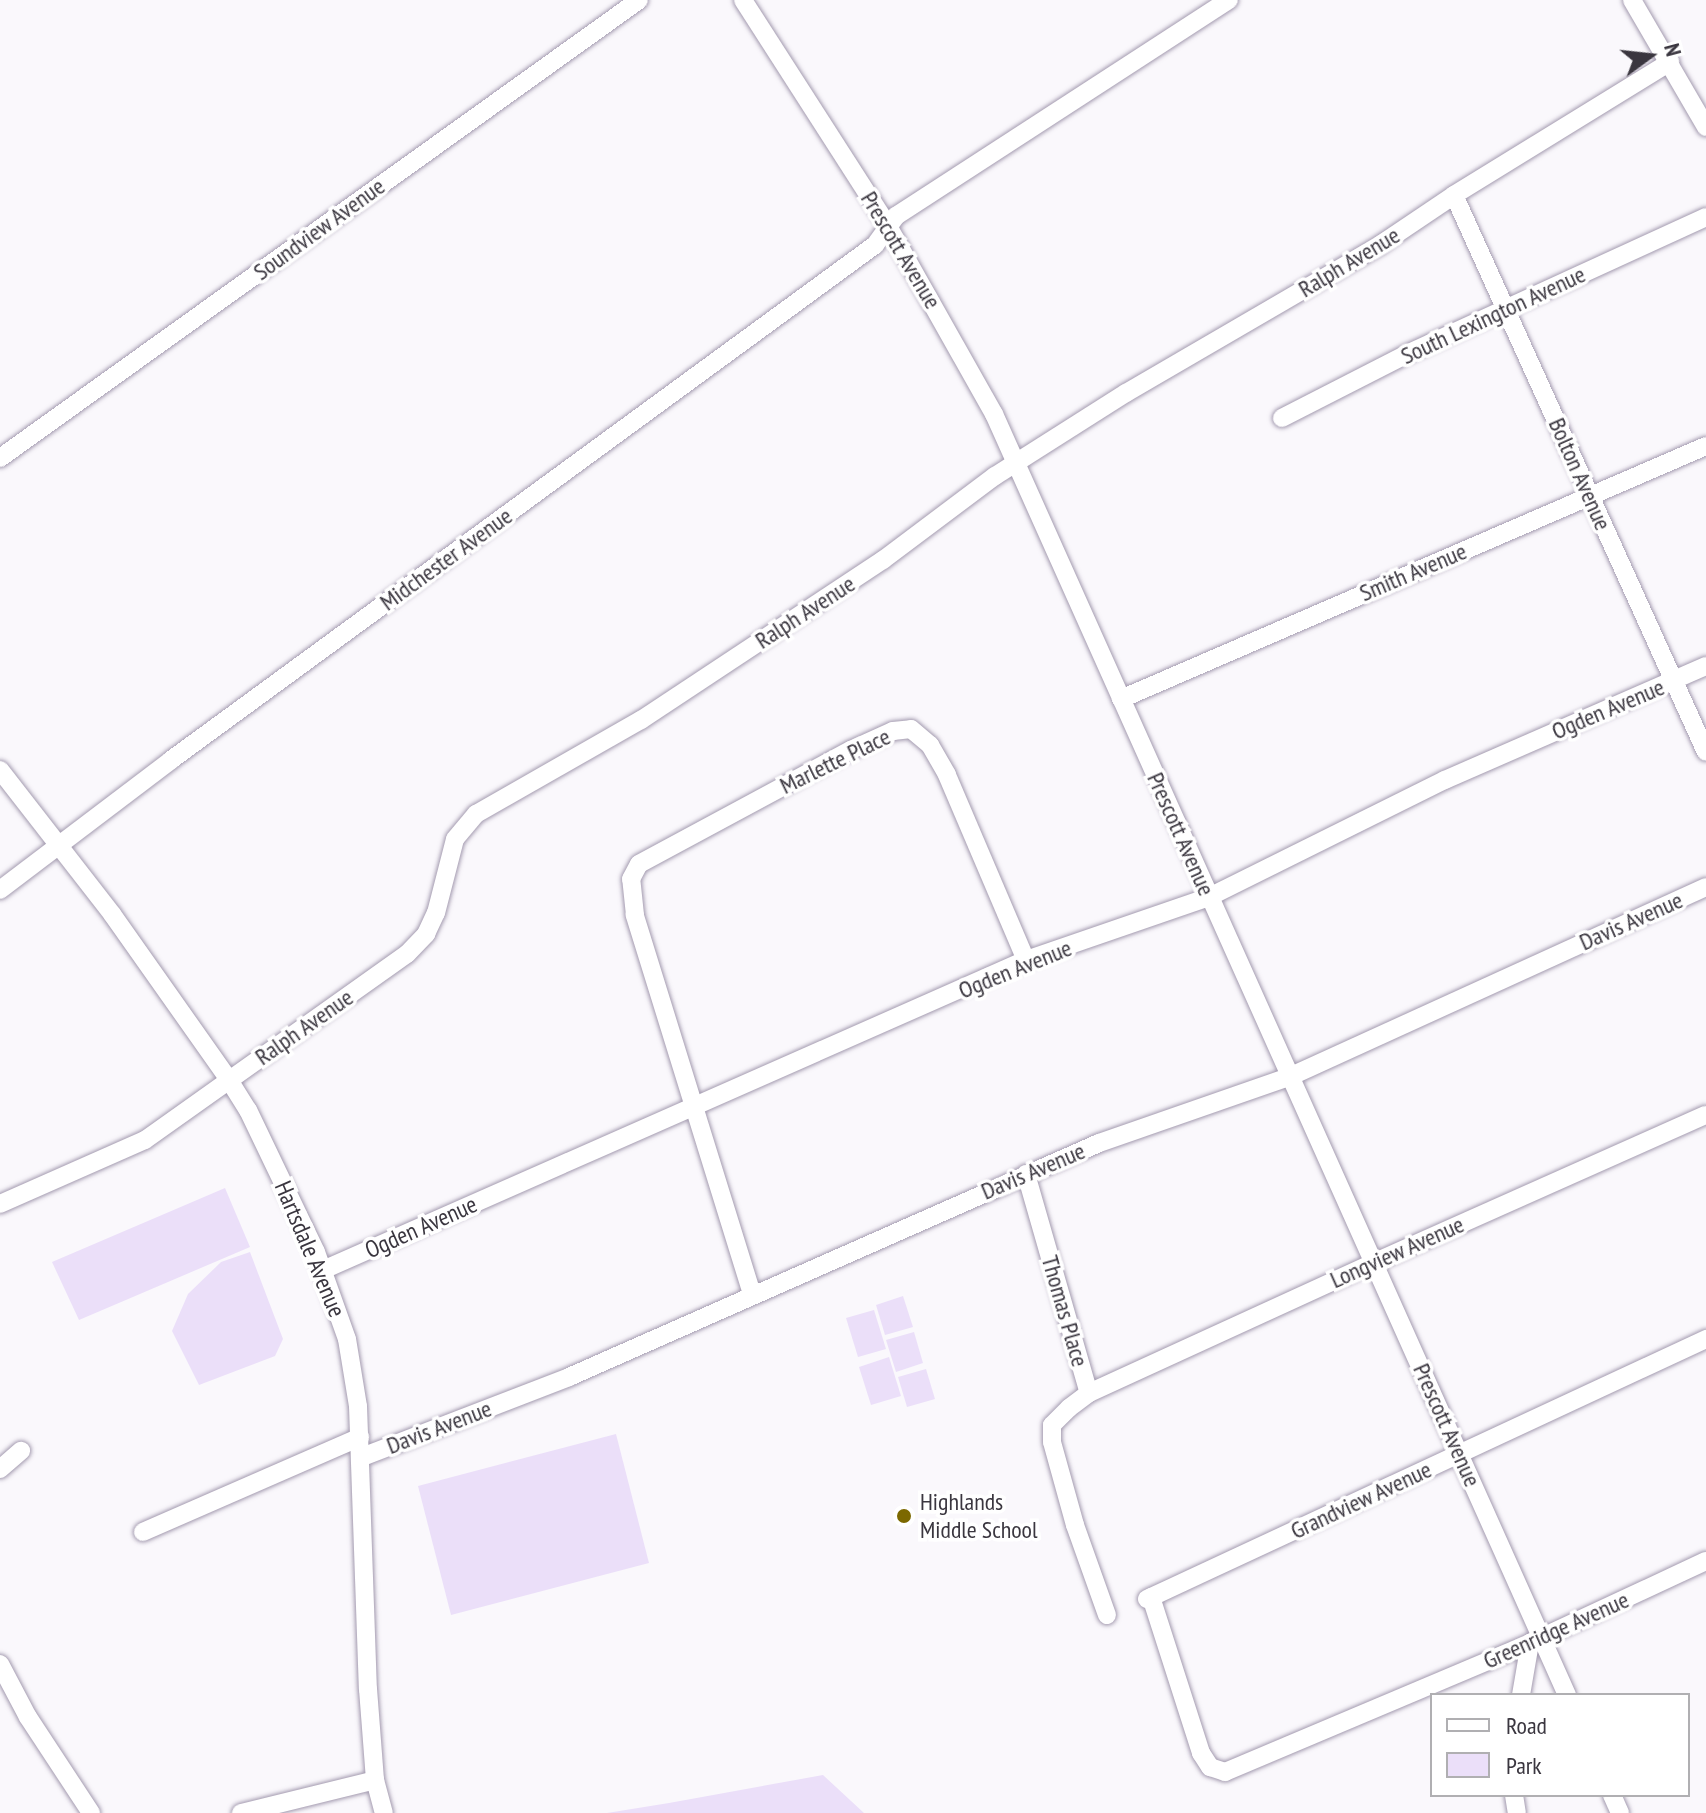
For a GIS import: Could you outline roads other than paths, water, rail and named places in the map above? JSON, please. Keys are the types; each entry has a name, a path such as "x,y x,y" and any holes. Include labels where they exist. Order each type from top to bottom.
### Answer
{"street":[{"name":"Soundview Avenue","path":"0,458 639,0"},
{"name":"Prescott Avenue","path":"743,0 888,226 947,326 1015,464 1460,1453 1536,1640 1566,1693"},
{"name":"Midchester Avenue","path":"0,890 875,245 896,216 957,173 1229,0"},
{"path":"1632,0 1706,127"},
{"name":"Ralph Avenue","path":"0,1204 145,1140 407,954 426,934 436,913 455,839 476,814 641,720 883,560 1015,464 1126,393 1380,245 1454,195 1670,62"},
{"name":"Bolton Avenue","path":"1454,195 1706,752"},
{"name":"South Lexington Avenue","path":"1282,418 1407,354 1706,217"},
{"name":"Smith Avenue","path":"1121,699 1706,446"},
{"name":"Ogden Avenue","path":"323,1270 1026,960 1209,897 1445,780 1706,666"},
{"name":"Marlette Place","path":"693,1108 635,915 631,879 639,864 851,750 893,731 911,729 930,745 947,775 1026,960"},
{"name":"Hartsdale Avenue","path":"0,770 112,914 229,1080 248,1110 323,1270 347,1339 360,1437 368,1689 375,1780 384,1813"},
{"name":"Davis Avenue","path":"362,1457 569,1377 1099,1143 1289,1077 1706,887"},
{"path":"693,1108 752,1294"},
{"name":"Longview Avenue","path":"1089,1393 1706,1115"},
{"name":"Thomas Place","path":"1026,1174 1089,1393 1052,1425 1052,1442 1075,1525 1107,1615"},
{"name":"Grandview Avenue","path":"1229,1771 1210,1767 1201,1753 1149,1598 1706,1339"},
{"path":"143,1532 360,1437"},
{"path":"0,1469 21,1451"},
{"name":"Greenridge Avenue","path":"1229,1771 1536,1640 1706,1561"},
{"path":"1522,1693 1536,1640"},
{"path":"0,1664 28,1717 91,1813"},
{"path":"241,1813 375,1780"}],"place":[{"name":"Highlands Middle School","path":"904,1516"}]}
